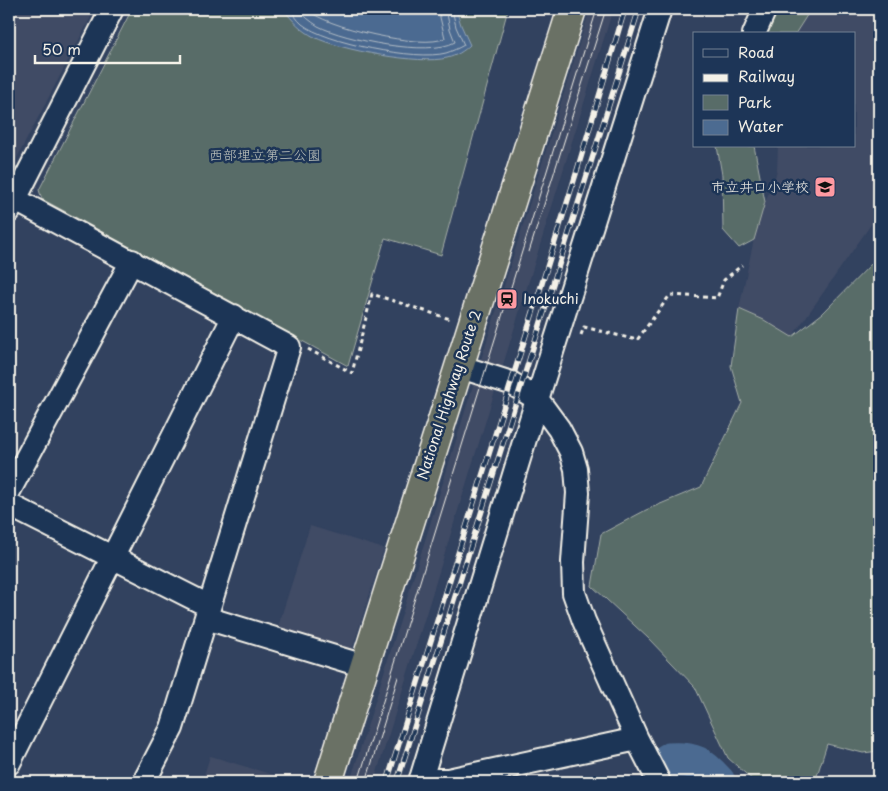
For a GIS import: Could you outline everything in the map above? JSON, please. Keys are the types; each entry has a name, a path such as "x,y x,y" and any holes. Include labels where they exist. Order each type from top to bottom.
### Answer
{"highway":[{"name":"National Highway Route 2","path":"328,782 572,9"}],"street":[{"path":"112,9 11,203 132,261 289,347 172,728 144,782"},
{"path":"637,739 448,780 421,780 537,399 660,9"},
{"path":"755,32 765,9"},
{"path":"9,491 132,261"},
{"path":"9,763 234,316"},
{"path":"458,366 511,383 537,399 560,429 571,452 576,469 578,493 573,562 574,593 584,621 637,739 659,782"},
{"path":"9,505 113,558 207,612 364,666"}],"path":[{"path":"581,336 584,327 637,340 670,295 717,298 724,280 742,265"},
{"path":"303,347 352,374 372,294 472,325"}],"shaded area":[{"path":"9,9 95,9 9,173"},
{"path":"590,9 613,9 374,782 350,782"},
{"name":"市立井口小学校","path":"811,9 879,9 879,213 792,337 764,320 739,309 754,239 765,202 777,172 778,148 856,148 856,32 796,32"},
{"path":"310,526 384,549 350,656 276,633"},
{"path":"210,756 214,757 296,782 202,782"}],"green space":[{"name":"西部埋立第二公園","path":"132,9 508,9 441,255 385,238 348,366 42,199 39,190"},
{"path":"775,9 811,9 796,32 769,32"},
{"path":"717,148 754,148 765,202 754,240 739,248 723,230 722,175"},
{"path":"879,256 879,751 863,753 827,744 815,782 755,782 728,758 695,687 648,638 592,586 601,534 646,510 701,487 742,403 731,366 739,309 764,320 792,337 823,313"}],"water":[{"path":"283,9 456,9 470,45 454,56 435,60 418,60 380,55 342,47 314,37 297,25"}],"waterway":[{"path":"669,760 691,761 702,767 718,782"}],"tram line":[{"path":"358,782 597,9"},
{"path":"529,252 606,9"},
{"path":"366,782 398,677"}],"railway":[{"path":"387,782 576,174 625,9"},
{"path":"397,782 639,9"}],"place":[{"name":"市立井口小学校","path":"825,187"},
{"name":"Inokuchi","path":"507,299"}]}
